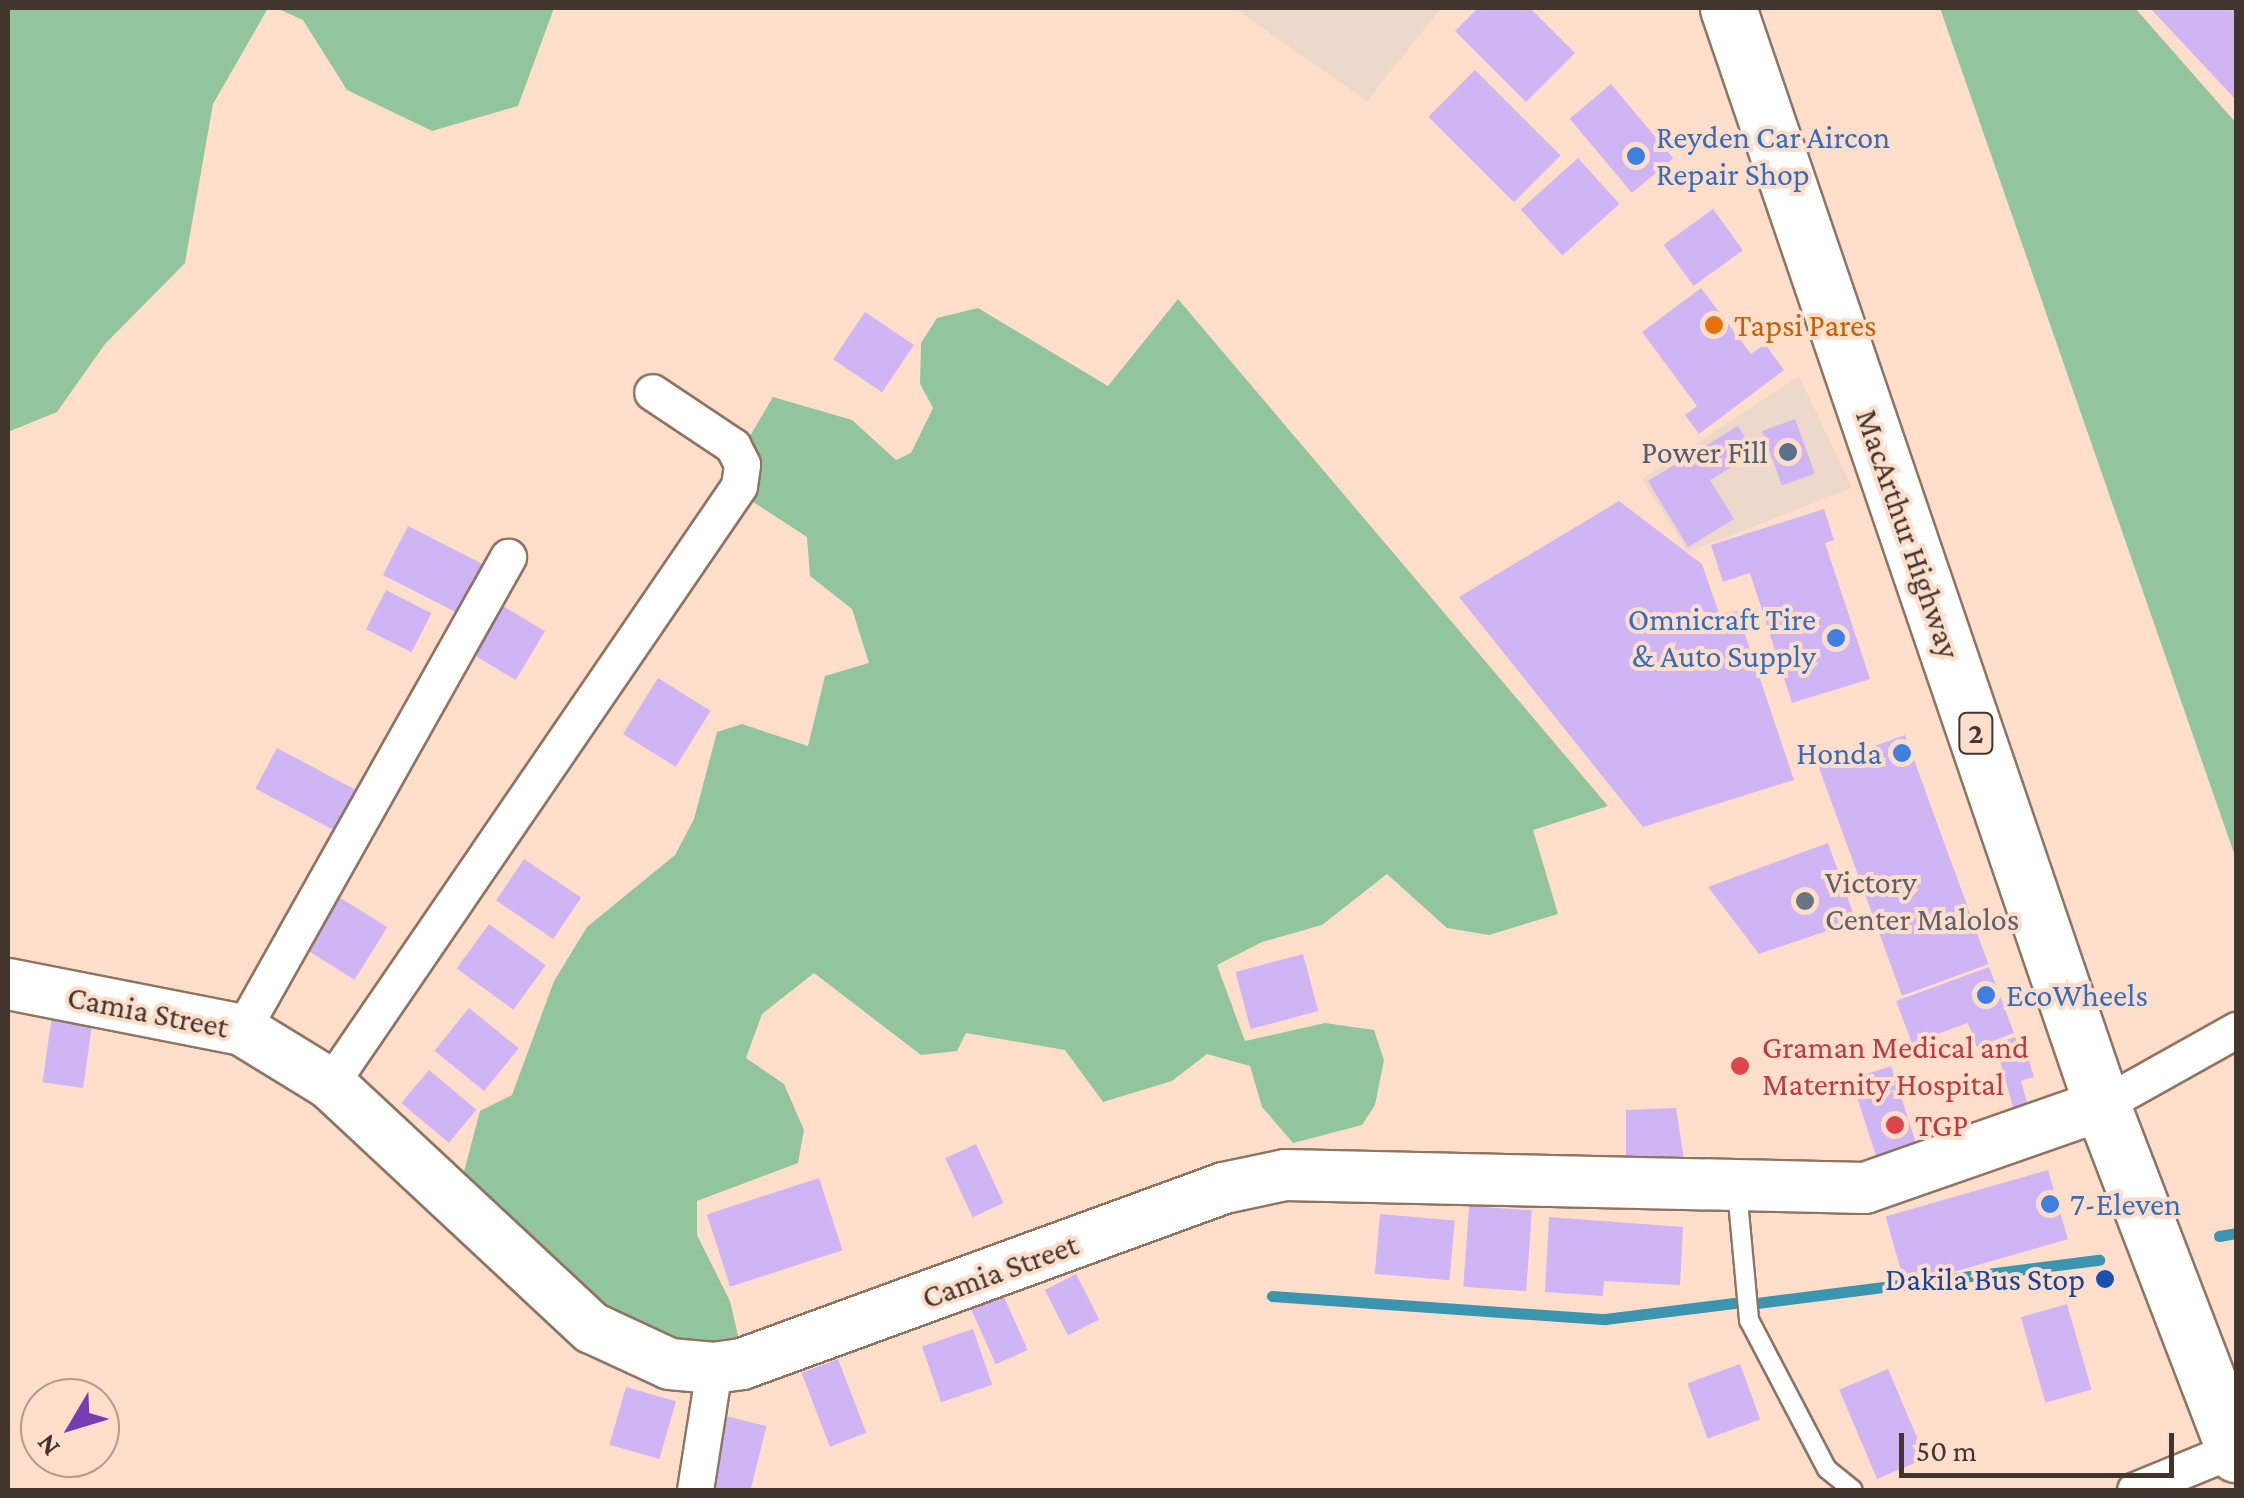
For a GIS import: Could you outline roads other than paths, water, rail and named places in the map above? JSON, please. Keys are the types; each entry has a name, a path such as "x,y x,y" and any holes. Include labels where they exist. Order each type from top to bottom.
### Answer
{"highway":[{"name":"MacArthur Highway","path":"1728,8 2102,1105 2236,1452"}],"street":[{"path":"330,1084 738,486 742,464 733,446 652,392"},
{"path":"242,1030 508,557"},
{"name":"Camia Street","path":"8,984 242,1030 330,1084 592,1328 670,1364 714,1368 815,1338 1224,1188 1285,1175 1865,1188 2102,1105"},
{"path":"2102,1105 2236,1030"},
{"path":"695,1490 714,1368"},
{"path":"2135,1490 2236,1452"}],"lane":[{"path":"1737,1184 1749,1320 1827,1469 1853,1490"}],"waterway":[{"path":"2219,1236 2236,1233"},
{"path":"1757,1303 2099,1260"},
{"path":"1272,1296 1605,1319 1734,1303"}],"place":[{"name":"Reyden Car Aircon Repair Shop","path":"1636,156"},
{"name":"Tapsi Pares","path":"1714,325"},
{"name":"Power Fill","path":"1788,452"},
{"name":"Omnicraft Tire & Auto Supply","path":"1836,638"},
{"name":"Honda","path":"1902,753"},
{"name":"Victory Center Malolos","path":"1805,901"},
{"name":"EcoWheels","path":"1986,995"},
{"name":"Graman Medical and Maternity Hospital","path":"1740,1066"},
{"name":"TGP","path":"1895,1125"},
{"name":"7-Eleven","path":"2050,1204"},
{"name":"Dakila Bus Stop","path":"2105,1279"}]}
